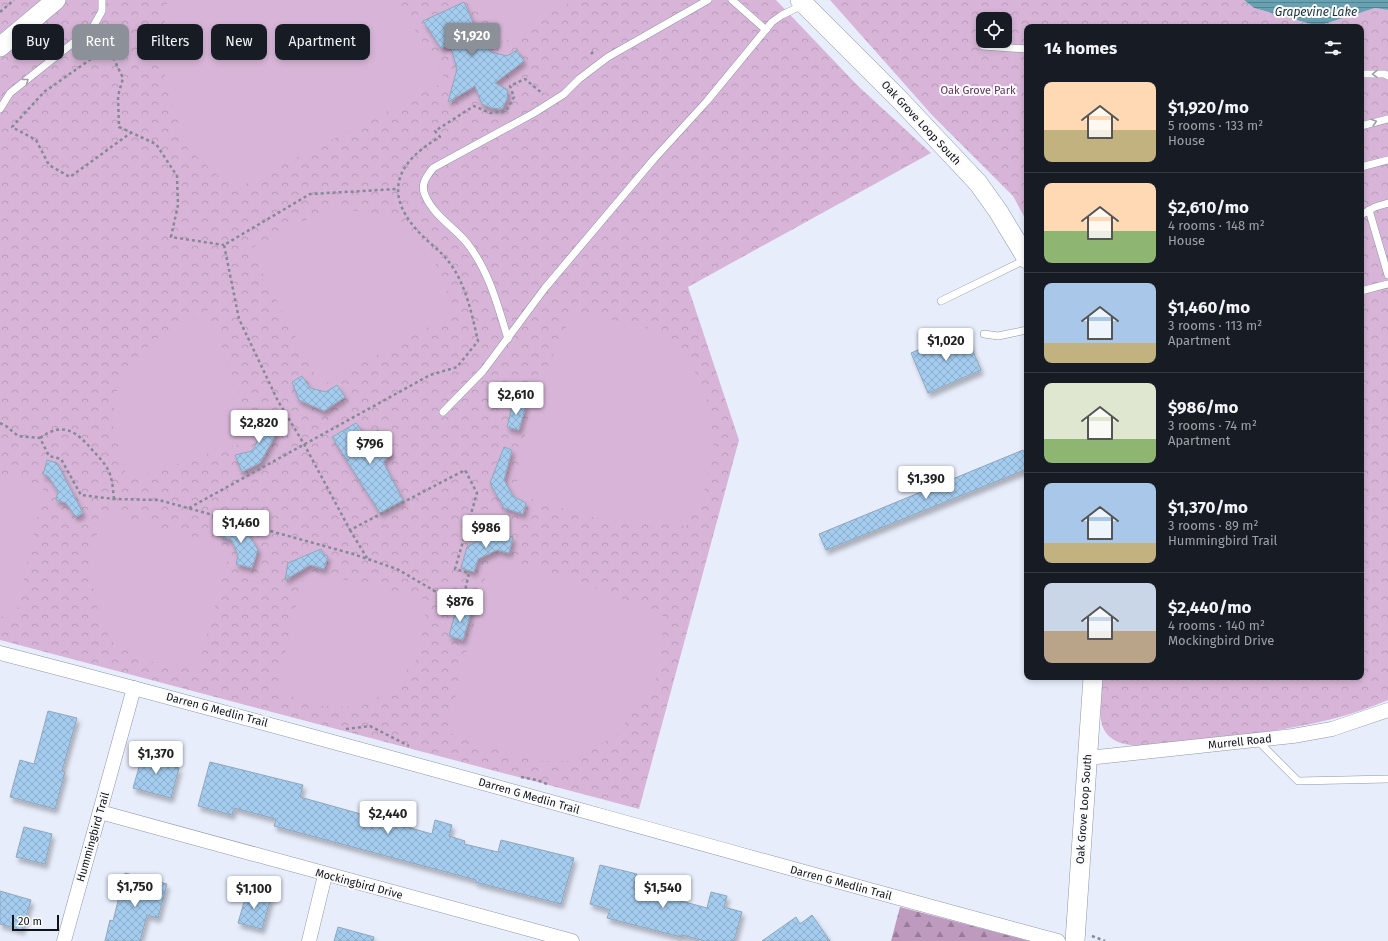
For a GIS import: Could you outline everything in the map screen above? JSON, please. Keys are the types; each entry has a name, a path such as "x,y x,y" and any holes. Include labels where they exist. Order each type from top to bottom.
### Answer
{"street":[{"path":"0,46 56,0"},
{"name":"Oak Grove Loop South","path":"801,2 900,100 978,183 998,211 1024,254"},
{"name":"Darren G Medlin Trail","path":"0,653 374,752 822,878 1058,941"},
{"name":"Oak Grove Loop South","path":"1083,938 1088,758 1093,680"},
{"name":"Hummingbird Trail","path":"64,941 134,688"},
{"name":"Murrell Road","path":"1088,758 1293,736 1332,729 1388,710"},
{"name":"Mockingbird Drive","path":"100,812 325,875 572,941"},
{"path":"308,941 325,875"}],"lane":[{"path":"0,109 10,93 93,27 102,11 102,0"},
{"path":"508,338 483,268 467,243 432,207 424,194 424,181 433,168 534,113 564,94 579,79 608,57 708,0"},
{"path":"732,0 766,30"},
{"path":"443,412 483,372 545,288 654,159 707,101 766,30 782,15 801,2"},
{"path":"1012,48 1024,49"},
{"path":"1364,74 1385,74 1388,76"},
{"path":"1364,125 1388,118"},
{"path":"1364,166 1388,160"},
{"path":"1364,213 1388,203"},
{"path":"1369,210 1388,275"},
{"path":"941,301 1024,260"},
{"path":"1364,290 1388,284"},
{"path":"984,334 998,336 1024,331"},
{"path":"1257,740 1298,781 1388,779"}],"path":[{"path":"0,12 14,0"},
{"path":"132,132 70,177 49,165 36,140 12,127 44,92 108,47 123,78 118,96 119,127 132,132 156,144 177,176 178,205 171,237 224,245 310,194 397,189"},
{"path":"590,55 596,50"},
{"path":"188,509 430,375 457,367 478,342 469,300 449,262 416,229 400,205 397,189 402,170 424,147 440,137 435,131 474,106 490,113 506,110 514,97 510,86 525,79 544,96 550,91"},
{"path":"224,245 239,318 278,401 304,444 350,530 367,558"},
{"path":"0,423 18,436 40,438 51,430 74,432 82,438 104,463 111,477 114,499"},
{"path":"40,438 49,456 61,459 81,495 114,499 159,500 367,558 397,569 445,597 462,604 469,573 454,569 477,493 465,470 350,530"},
{"path":"1083,938 1105,941"}],"green space":[{"path":"0,0 776,0 858,86 931,153 688,287 739,440 639,809 0,640"},
{"path":"168,0 397,0 446,81 234,190 187,148 165,84 165,60 203,60 203,24 165,24 165,12"},
{"path":"474,0 574,0 503,42"},
{"name":"Oak Grove Park","path":"830,0 1244,0 1254,8 1311,24 1024,24 1024,216 1013,196 932,115"},
{"name":"Oak Grove Park","path":"1375,8 1388,10 1388,700 1328,720 1296,727 1233,736 1137,746 1112,739 1105,732 1100,714 1101,680 1364,680 1364,24 1324,24"},
{"path":"330,207 391,216 433,257 455,312 321,386 250,249"},
{"path":"208,310 255,439 127,480 112,421 120,374 156,339"},
{"path":"572,314 641,324 685,355 705,389 714,442 704,493 686,526 596,518 515,494 530,405"},
{"path":"0,475 44,487 15,619 0,616"},
{"path":"109,513 231,548 198,668 153,662 110,641 95,601 88,550"},
{"path":"491,555 576,580 665,617 656,679 617,735 569,761 543,761 465,740 447,731"},
{"path":"305,570 428,600 418,658 389,691 360,707 318,706 276,691"},
{"path":"900,907 1029,941 891,941"}],"water":[{"name":"Grapevine Lake","path":"1244,0 1388,0 1388,10 1375,8 1324,24 1311,24 1254,8"}],"building":[{"path":"464,2 475,27 470,29 491,52 507,56 517,50 524,61 495,83 508,90 507,99 502,109 491,108 482,104 475,86 448,102 457,69 450,44 441,48 423,21"},
{"path":"964,330 981,370 928,393 911,353"},
{"path":"302,376 310,388 326,392 337,385 345,397 324,411 299,400 292,382"},
{"path":"513,402 526,405 519,430 507,427"},
{"path":"274,416 275,436 260,463 242,472 235,455 252,451 261,435 253,420"},
{"path":"356,423 366,437 378,430 392,454 383,462 403,500 380,513 332,437"},
{"path":"504,447 512,450 504,480 513,496 526,503 523,514 504,508 490,483"},
{"path":"1023,450 1024,452 1024,470 826,550 819,534"},
{"path":"47,460 57,463 83,513 76,517 66,503 56,500 58,491 48,476 43,475"},
{"path":"222,523 245,528 258,550 252,568 236,564 238,556 232,540 219,536"},
{"path":"493,532 513,537 509,553 497,550 478,559 474,572 461,568 467,547"},
{"path":"321,549 324,555 328,556 324,569 310,565 285,580 288,563"},
{"path":"457,606 472,609 463,640 449,636"},
{"path":"48,711 77,718 62,771 65,772 55,809 10,797 20,760 34,764"},
{"path":"144,750 163,755 161,763 179,768 171,798 133,788"},
{"path":"210,762 303,785 300,797 432,834 435,820 452,825 449,836 465,841 464,844 498,852 501,840 574,858 561,904 475,882 476,880 274,826 276,819 234,808 232,815 198,806"},
{"path":"24,827 52,834 45,864 16,857"},
{"path":"600,865 637,874 633,888 707,908 711,892 727,896 724,907 742,912 734,941 705,941 682,935 681,937 607,918 610,910 590,904"},
{"path":"125,873 167,884 158,918 147,915 140,941 105,941 110,920 113,921"},
{"path":"0,891 31,900 22,930 0,924"},
{"path":"247,892 271,898 262,929 238,923"},
{"path":"812,915 830,941 762,941 796,917 800,924"},
{"path":"338,927 374,937 373,941 334,941"}]}
